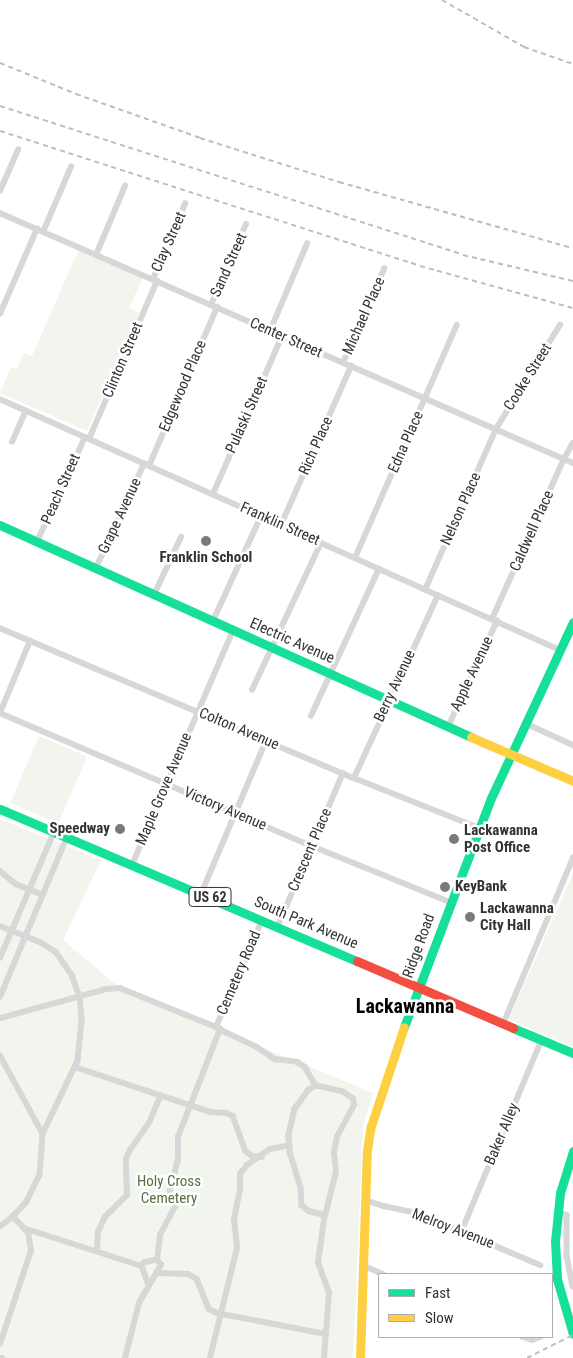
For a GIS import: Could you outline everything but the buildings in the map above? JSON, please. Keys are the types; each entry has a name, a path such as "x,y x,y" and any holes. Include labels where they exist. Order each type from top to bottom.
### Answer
{"main road":[{"name":"Electric Avenue","path":"0,525 511,755 573,781"},
{"name":"Ridge Road","path":"360,1358 367,1150 371,1126 419,987 479,828 573,622"},
{"name":"South Park Avenue","path":"0,809 573,1053"},
{"path":"572,1332 556,1271 557,1212 563,1181 573,1151"}],"street":[{"path":"0,191 18,150"},
{"path":"0,314 71,167"},
{"path":"96,255 125,186"},
{"name":"Clay Street","path":"155,280 185,204"},
{"name":"Center Street","path":"0,213 573,463"},
{"name":"Sand Street","path":"214,306 246,224"},
{"path":"270,331 307,244"},
{"name":"Michael Place","path":"343,363 384,269"},
{"name":"Clinton Street","path":"87,438 155,280"},
{"name":"Edgewood Place","path":"147,465 214,306"},
{"name":"Edna Place","path":"355,558 457,325"},
{"name":"Cooke Street","path":"496,429 560,325"},
{"name":"Pulaski Street","path":"212,494 282,336"},
{"name":"Rich Place","path":"281,525 351,366"},
{"name":"Franklin Street","path":"0,400 560,650"},
{"path":"12,442 26,411"},
{"name":"Nelson Place","path":"426,590 496,429"},
{"name":"Peach Street","path":"37,542 87,438"},
{"name":"Caldwell Place","path":"495,620 564,459 573,443"},
{"name":"Grape Avenue","path":"96,568 147,465"},
{"path":"213,621 261,516"},
{"path":"154,594 181,537"},
{"path":"252,690 320,543"},
{"path":"311,716 379,569"},
{"name":"Berry Avenue","path":"354,778 438,595"},
{"name":"Apple Avenue","path":"448,726 495,620"},
{"name":"Colton Avenue","path":"0,628 354,778 479,828"},
{"name":"Maple Grove Avenue","path":"132,865 233,630"},
{"path":"0,713 30,641"},
{"name":"Victory Avenue","path":"0,713 312,846 450,902"},
{"path":"525,724 573,745"},
{"path":"201,894 266,741"},
{"name":"Crescent Place","path":"278,926 343,773"},
{"path":"0,958 54,832"},
{"path":"0,997 67,838"},
{"path":"504,1022 573,858"},
{"path":"0,871 16,884 43,895"},
{"name":"Cemetery Road","path":"125,1358 134,1316 149,1285 158,1273 160,1235 176,1206 170,1191 171,1179 178,1160 178,1136 191,1105 217,1028 262,920"},
{"path":"0,926 26,936 56,952 72,975 80,997 82,1021 78,1061 43,1134 40,1175 26,1202 13,1217 0,1227"},
{"path":"0,1026 0,1017 120,988 217,1028 258,1047 275,1058 298,1062 305,1067 316,1086"},
{"name":"Baker Alley","path":"462,1230 542,1039"},
{"path":"1,1058 43,1134"},
{"path":"0,1066 1,1058"},
{"path":"75,1068 211,1112 226,1113 233,1116 246,1151 252,1156 262,1157"},
{"path":"324,1358 329,1294 318,1263 336,1172 334,1152 336,1137 354,1105 353,1099 343,1092 316,1086 309,1090 291,1117 290,1145 301,1187 302,1205 309,1211 326,1215"},
{"path":"97,1250 98,1232 105,1217 127,1195 126,1159 149,1123 161,1095"},
{"path":"210,1358 237,1248 234,1220 240,1188 240,1174 247,1165 262,1157 270,1149 290,1145"},
{"name":"Melroy Avenue","path":"365,1200 418,1213 462,1230 540,1265"},
{"path":"557,1212 567,1215 567,1256 573,1286"},
{"path":"0,1344 31,1251 28,1232 13,1217"},
{"path":"24,1228 142,1266"},
{"path":"142,1266 144,1263 159,1263 168,1272"},
{"path":"362,1265 381,1273"},
{"path":"142,1266 149,1285"},
{"path":"158,1273 188,1274 197,1280 209,1309 221,1314 326,1334"}],"green space":[{"path":"79,249 143,277 129,308 139,313 87,431 0,393 11,367 17,369 24,353 32,356"},
{"path":"39,736 87,756 58,824 10,803"},
{"name":"Holy Cross Cemetery","path":"0,819 101,860 63,940 121,989 373,1093 363,1126 353,1358 0,1358"},
{"path":"573,873 573,1047 509,1019"}],"railway":[{"path":"442,0 524,47 573,64"},
{"path":"0,63 76,94 200,138 339,182 573,248"},
{"path":"0,106 463,255 573,281"},
{"path":"0,131 420,266 573,308"},
{"path":"527,1358 573,1335"}],"traffic: fast":[{"path":"0,525 471,737"},
{"path":"404,1027 491,798 573,622"},
{"path":"0,809 357,961"},
{"path":"513,1028 573,1053"},
{"path":"573,1151 560,1193 555,1241 557,1279 573,1334"}],"traffic: slow":[{"path":"471,737 573,781"},
{"path":"360,1358 367,1150 371,1126 404,1027"}],"traffic: jam":[{"path":"357,961 513,1028"}],"place":[{"name":"Franklin School","path":"206,541"},
{"name":"Speedway","path":"120,829"},
{"name":"Lackawanna Post Office","path":"454,839"},
{"name":"KeyBank","path":"445,887"},
{"name":"Lackawanna City Hall","path":"470,917"}],"district":[{"name":"Lackawanna","path":"405,1006"}]}
